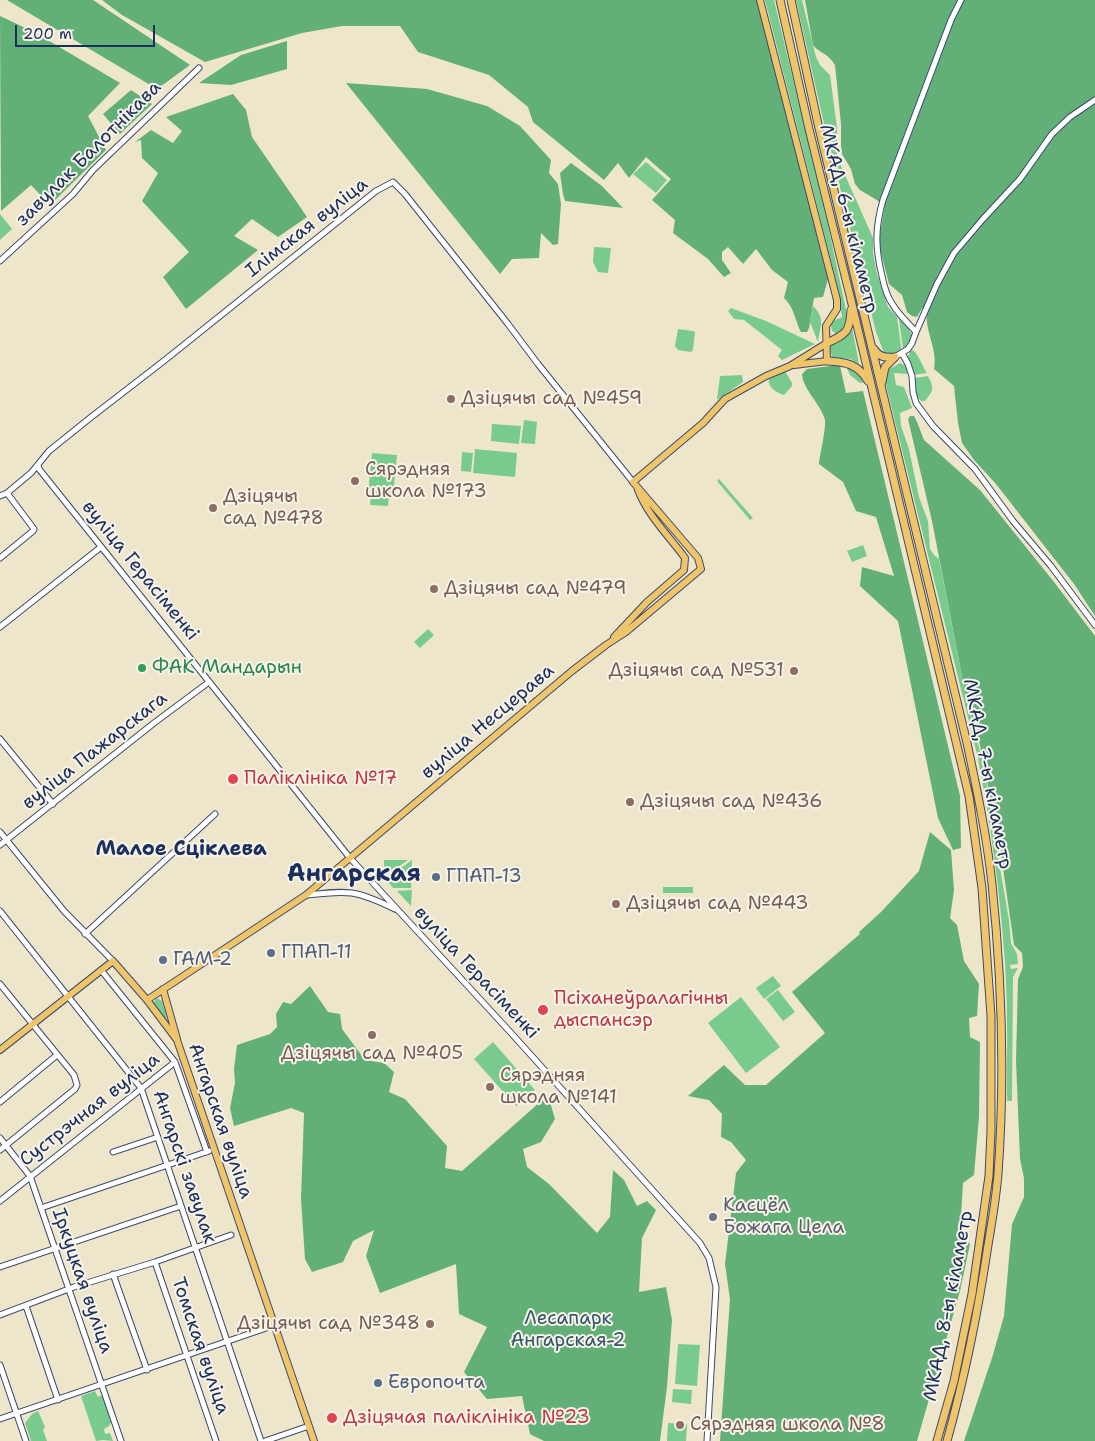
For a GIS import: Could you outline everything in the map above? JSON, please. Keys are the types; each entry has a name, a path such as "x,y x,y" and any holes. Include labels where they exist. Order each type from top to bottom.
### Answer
{"highway":[{"name":"МКАД, 6-ы кіламетр","path":"780,0 885,445"},
{"name":"МКАД, 6-ы кіламетр","path":"791,0 818,124 895,443"},
{"path":"827,343 848,331 851,300"},
{"path":"871,343 879,355 884,357 898,355"},
{"path":"881,389 883,373 888,362 898,355"},
{"path":"827,361 853,364 864,373 872,388"},
{"name":"МКАД, 7-ы кіламетр","path":"895,443 968,743 988,856 998,956 1001,1029 998,1176"},
{"name":"МКАД, 7-ы кіламетр","path":"885,445 969,796 976,838 987,936 992,1016 991,1131 988,1176"},
{"name":"МКАД, 8-ы кіламетр","path":"938,1441 954,1381 972,1294 988,1176"},
{"name":"МКАД, 8-ы кіламетр","path":"948,1441 964,1381 981,1294 998,1176"}],"main road":[{"path":"760,0 837,300 837,309 827,321 826,326 827,361 790,366"},
{"path":"606,645 647,602 684,570 686,558 658,524 642,500 635,484 703,423 725,399 766,376 790,366 827,343"},
{"name":"Ілімская вуліца","path":"635,484 700,562 701,569 690,578"},
{"path":"658,524 665,518"},
{"path":"606,645 626,632 690,578 691,571 684,570"},
{"path":"647,602 647,610 652,611"},
{"name":"вуліца Несцерава","path":"147,1000 306,895 606,645"},
{"path":"0,1050 113,961"},
{"name":"Ангарская вуліца","path":"113,961 147,1000 177,1040 314,1441"},
{"path":"163,989 177,1040"}],"street":[{"path":"916,332 888,297 879,267 876,228 883,200 951,20 962,0"},
{"name":"завулак Балотнікава","path":"0,261 73,194 93,170 199,68"},
{"path":"1095,100 1070,116 1052,134 1020,179 954,253 912,343 908,349 898,355 908,364 912,376 916,403 933,426 975,469 1012,521 1051,566 1095,625"},
{"name":"Ілімская вуліца","path":"0,496 7,493 31,473 49,451 90,418 376,192 393,182 405,194 541,369 635,484"},
{"name":"вуліца Герасіменкі","path":"38,465 350,858 700,1243 709,1258 715,1278 717,1295 707,1441"},
{"path":"0,558 33,531 33,527 7,493"},
{"path":"0,627 101,546"},
{"name":"вуліца Пажарскага","path":"0,845 209,682"},
{"path":"0,739 53,804"},
{"path":"85,934 215,814"},
{"name":"Ангарская вуліца","path":"0,832 64,911 113,961"},
{"path":"306,895 341,891 352,892 366,895 398,910"},
{"name":"Ангарскі завулак","path":"0,911 142,1088 263,1441"},
{"path":"101,970 175,1062 207,1152"},
{"path":"0,984 74,1075 77,1085 76,1089 0,1150"},
{"path":"0,1102 57,1055"},
{"name":"Сустрэчная вуліца","path":"0,1201 175,1062"},
{"path":"113,1152 158,1137"},
{"name":"Іркуцкая вуліца","path":"0,1138 30,1176 120,1441"},
{"path":"41,1208 214,1149"},
{"path":"0,1267 181,1206"},
{"path":"0,1315 69,1289 155,1262 231,1235"},
{"name":"Томская вуліца","path":"155,1262 216,1441"},
{"path":"113,1274 147,1370"},
{"path":"26,1306 58,1400"},
{"path":"0,1419 275,1325"},
{"path":"0,1365 26,1441"},
{"path":"263,1441 309,1426"}],"green space":[{"path":"7,0 93,0 190,65 157,89"},
{"path":"102,0 757,0 814,217 828,279 823,297 814,298 809,328 807,332 801,332 788,302 784,298 788,282 772,270 756,249 743,264 728,247 722,252 722,260 731,273 724,277 708,259 673,233 675,220 652,200 671,179 646,157 629,178 618,163 604,180 533,122 528,107 489,75 418,52 400,26 342,26 302,33 205,62 122,15"},
{"path":"765,0 774,0 827,221 848,319 842,332 837,334 832,331 831,326 833,321 842,317 838,288"},
{"path":"796,0 802,0 816,57 820,65 830,75 837,128 837,157 873,238 873,253 877,274 888,307 897,317 901,350 895,353 884,353 876,332 822,115"},
{"path":"805,0 1095,0 1095,616 1074,584 962,443 954,386 934,369 935,362 927,325 927,311 922,308 917,317 912,316 907,312 902,295 889,284 879,240 885,205 860,190 855,184 851,169 842,154 835,65 813,45"},
{"path":"0,16 34,32 120,83 88,116 106,150 50,205 31,185 1,211"},
{"path":"287,41 287,69 231,85 199,83 241,55"},
{"path":"346,83 427,89 487,106 520,126 551,160 549,173 558,184 561,204 558,244 553,245 541,233 539,258 512,259 500,274"},
{"path":"131,90 152,104 120,134 103,114"},
{"path":"233,94 246,110 252,137 307,217 278,237 252,219 234,236 258,250 186,309 163,277 189,252 142,201 158,173 142,158 141,140 135,142 151,130 173,143 182,131 166,117"},
{"path":"646,162 667,180 656,193 633,174"},
{"path":"571,163 602,186 623,208 565,201 560,173"},
{"path":"0,214 12,229 0,240"},
{"path":"594,247 611,248 608,273 598,272 593,262"},
{"path":"813,306 821,319 818,342 810,322"},
{"path":"731,308 766,321 815,344 782,360 778,356 782,350 744,320 734,319 728,311"},
{"path":"899,319 909,330 912,337 908,345 903,349"},
{"path":"852,327 859,364 850,359 832,357 829,345"},
{"path":"678,329 695,332 693,350 691,352 678,350 675,346"},
{"path":"913,350 927,373 913,375 908,357 910,351"},
{"path":"900,363 906,366 908,374 894,373 896,385 904,387 912,408 900,413 901,426 909,449 919,497 928,521 930,549 939,559 966,697 982,759 993,814 1011,943 1017,954 1018,964 1010,965 1011,969 1018,968 1013,977 1012,1101 1007,1101 1005,963 991,832 977,754 886,385 888,370"},
{"path":"845,364 860,373 863,383 860,383 850,375"},
{"path":"840,366 846,393 863,391 960,796 961,848 953,850 938,818 898,621 860,586 862,567 894,576 876,517 856,511 843,482 819,464 825,420 820,408 805,386 802,374 807,369"},
{"path":"785,371 792,386 784,395 773,389 769,379"},
{"path":"742,375 743,382 717,400 720,376"},
{"path":"928,376 932,386 931,391 925,401 921,401 916,395 914,378"},
{"path":"910,416 914,416 924,440 980,490 1095,636 1095,1441 964,1441 1004,1316 1012,1224 1024,1197 1024,1178 1020,1159 1016,1061 1018,979 1023,967 1022,953 1014,945 999,840 979,741 966,697 932,521 908,419"},
{"path":"524,420 537,422 535,444 521,443"},
{"path":"492,424 521,426 519,444 491,441"},
{"path":"475,449 517,453 515,477 473,473"},
{"path":"462,452 473,453 471,472 461,471"},
{"path":"372,453 397,455 393,496 389,496 388,506 370,505 371,495 386,496 368,493"},
{"path":"719,479 753,518 750,520 717,481"},
{"path":"863,545 867,556 852,562 847,551"},
{"path":"428,629 434,635 420,648 414,642"},
{"path":"930,832 951,850 954,890 950,918 957,925 964,961 979,984 977,1016 969,1018 970,1037 980,1042 979,1117 974,1175 963,1183 960,1233 970,1244 960,1291 917,1441 720,1441 730,1299 725,1264 736,1173 746,1160 731,1142 721,1137 722,1114 709,1100 688,1096 724,1065 745,1085 766,1085 825,1033 792,992 860,934 859,932 881,912 919,871"},
{"path":"384,860 408,860 385,876"},
{"path":"412,860 411,888 393,888 386,879"},
{"path":"663,887 693,887 693,893 663,893"},
{"path":"412,890 411,906 397,891"},
{"path":"773,976 781,986 764,999 756,988"},
{"name":"Лесапарк Ангарская-2","path":"310,986 328,1012 340,1014 342,1029 365,1060 384,1063 394,1072 389,1092 405,1099 447,1146 445,1168 462,1171 548,1095 555,1119 541,1142 523,1149 527,1167 549,1184 597,1233 610,1217 613,1170 624,1180 637,1206 647,1201 656,1210 642,1238 639,1292 666,1287 672,1320 667,1387 660,1441 544,1441 530,1434 522,1396 487,1399 464,1372 487,1327 459,1314 456,1264 380,1293 366,1256 374,1230 353,1241 343,1262 312,1272 305,1259 301,1199 304,1113 291,1108 234,1126 230,1108 235,1083 234,1069 237,1045 270,1034 277,1027 276,1014 283,1002 291,1004"},
{"path":"778,990 795,1012 783,1021 766,999"},
{"path":"741,997 780,1047 746,1073 708,1023"},
{"path":"157,998 162,1001 167,1017 165,1018 153,1003"},
{"path":"493,1042 535,1090 516,1106 474,1059"},
{"path":"678,1344 700,1345 697,1386 675,1384"},
{"path":"673,1389 692,1390 691,1404 672,1402"},
{"path":"95,1391 98,1397 102,1395 112,1421 104,1429 105,1434 110,1433 113,1441 96,1441 81,1396"},
{"path":"38,1411 45,1427 43,1430 47,1441 31,1441 25,1423 32,1414"},
{"path":"668,1423 687,1424 686,1441 667,1441"}],"place":[{"name":"Дзіцячы сад №459","path":"451,399"},
{"name":"Сярэдняя школа №173","path":"355,481"},
{"name":"Дзіцячы сад №478","path":"213,508"},
{"name":"Дзіцячы сад №479","path":"434,589"},
{"name":"ФАК Мандарын","path":"142,668"},
{"name":"Дзіцячы сад №531","path":"794,671"},
{"name":"Паліклініка №17","path":"233,779"},
{"name":"Дзіцячы сад №436","path":"630,802"},
{"name":"ГПАП-13","path":"436,877"},
{"name":"Дзіцячы сад №443","path":"616,904"},
{"name":"ГПАП-11","path":"271,953"},
{"name":"ГАМ-2","path":"163,960"},
{"name":"Псіханеўралагічны дыспансэр","path":"543,1010"},
{"name":"Дзіцячы сад №405","path":"372,1035"},
{"name":"Сярэдняя школа №141","path":"490,1087"},
{"name":"Касцёл Божага Цела","path":"713,1217"},
{"name":"Дзіцячы сад №348","path":"430,1324"},
{"name":"Европочта","path":"378,1383"},
{"name":"Дзіцячая паліклініка №23","path":"332,1418"},
{"name":"Сярэдняя школа №8","path":"680,1425"}],"district":[{"name":"Малое Сціклева","path":"181,850"},
{"name":"Ангарская","path":"354,875"}]}
